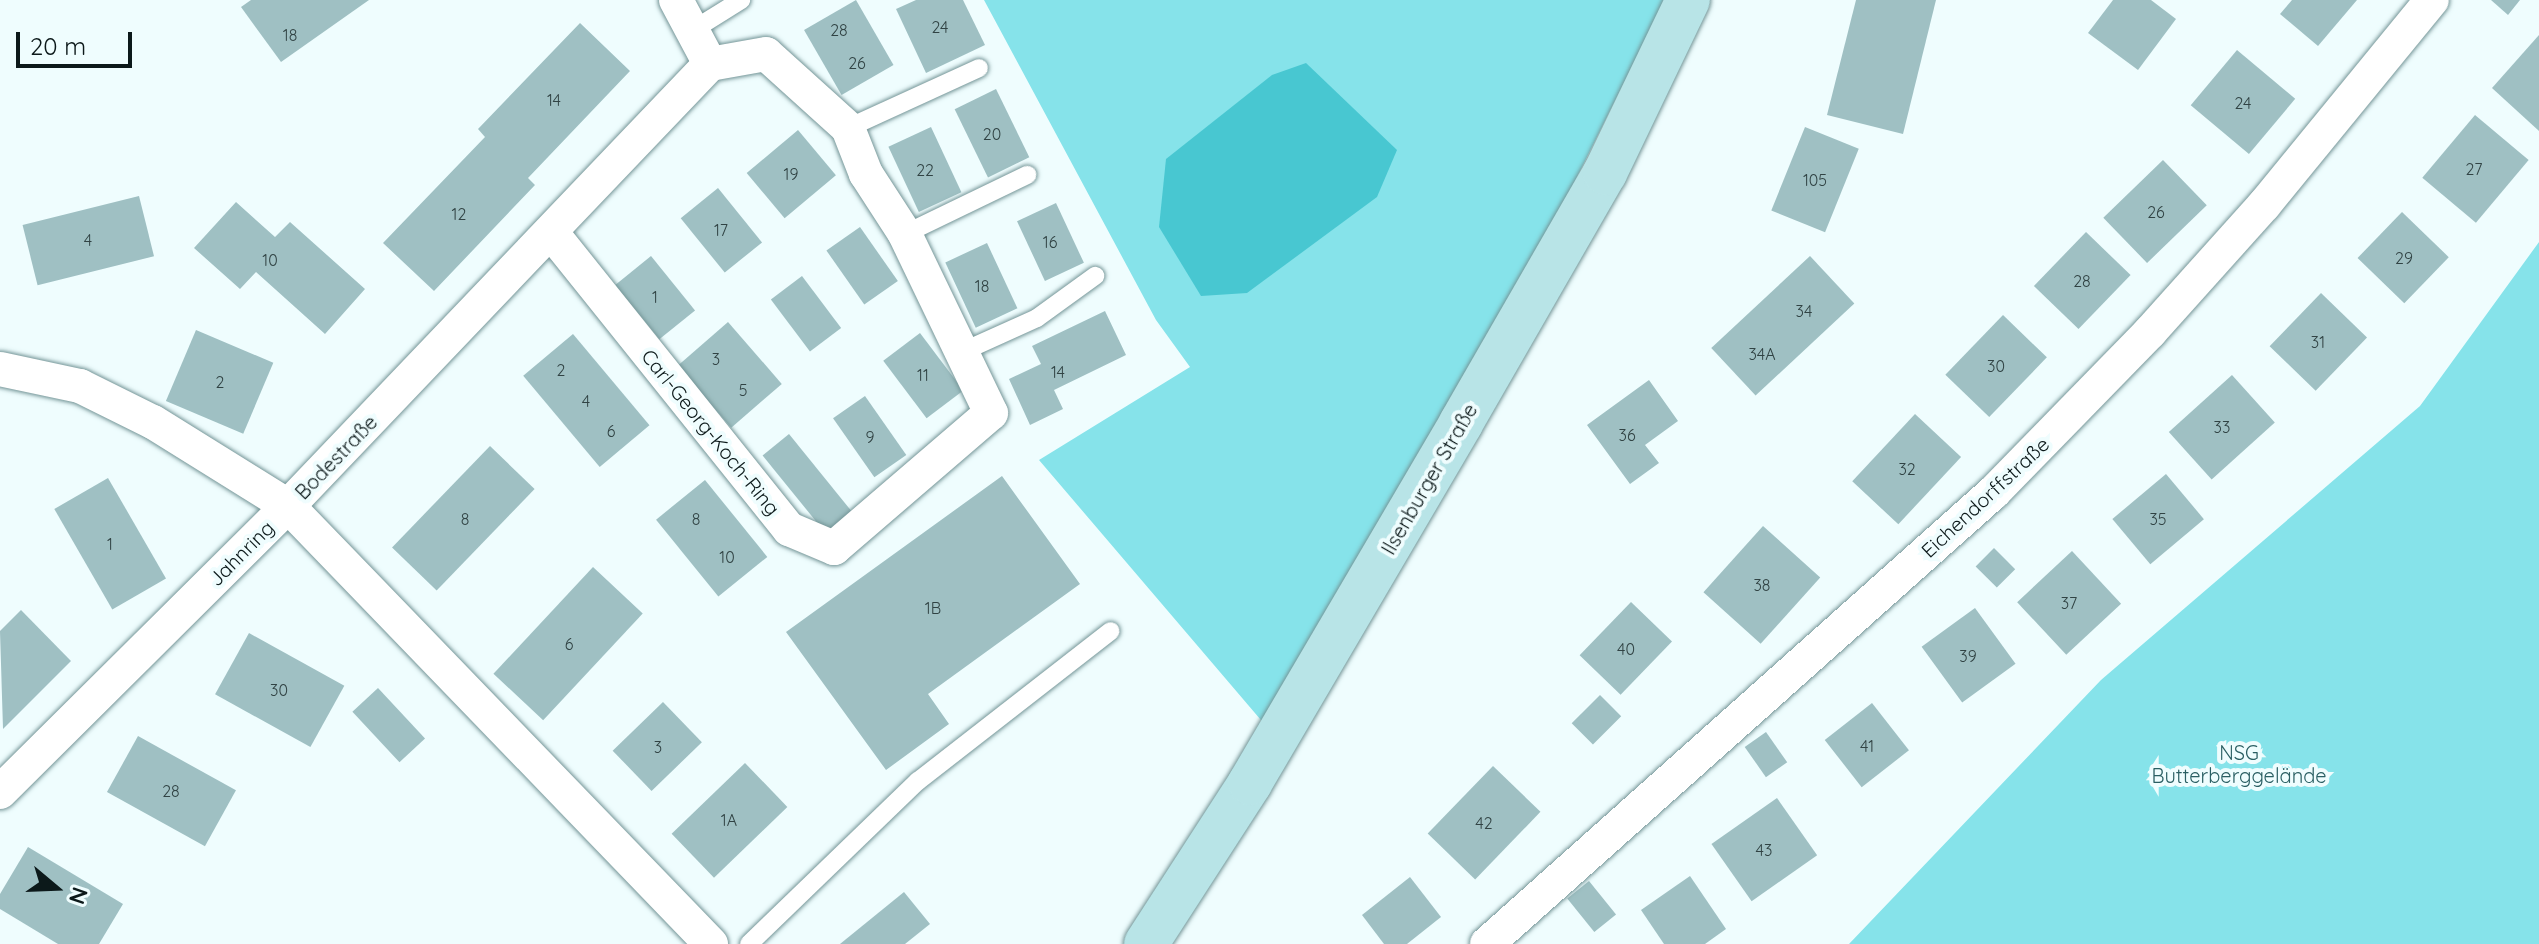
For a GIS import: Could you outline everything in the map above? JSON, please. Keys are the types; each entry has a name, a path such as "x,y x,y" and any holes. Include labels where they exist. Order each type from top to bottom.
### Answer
{"main road":[{"name":"Ilsenburger Straße","path":"1146,944 1250,783 1469,410 1605,173 1688,0"}],"street":[{"path":"676,0 710,64"},
{"name":"Eichendorffstraße","path":"1487,944 1994,492 2150,332 2264,205 2432,0"},
{"name":"Carl-Georg-Koch-Ring","path":"551,232 789,529 834,548 991,413 964,351 905,234 866,174 848,128 766,54 710,64"},
{"name":"Bodestraße","path":"710,64 288,506 711,944"},
{"name":"Jahnring","path":"0,369 80,386 153,422 288,506 0,792"}],"lane":[{"path":"693,30 741,0"},
{"path":"848,128 979,68"},
{"path":"905,234 1027,175"},
{"path":"964,351 1037,318 1095,276"},
{"path":"749,944 918,781 1111,631"}],"green space":[{"path":"984,0 1665,0 1480,372 1272,733 1039,460 1190,367 1156,320"},
{"name":"NSG Butterberggelände","path":"2539,242 2539,944 1849,944 2101,680 2420,406"}],"shaded area":[{"path":"1306,63 1397,150 1377,197 1247,293 1201,296 1159,227 1166,159 1272,75"}],"building":[{"path":"251,0 369,0 281,62 241,7"},
{"path":"856,0 894,65 842,95 804,30"},
{"path":"916,0 963,0 985,45 926,73 896,9"},
{"path":"1856,0 1936,0 1903,134 1827,115"},
{"path":"2113,0 2151,0 2176,19 2138,70 2088,33"},
{"path":"2292,0 2357,0 2318,46 2280,14"},
{"path":"2491,0 2520,0 2508,15"},
{"path":"580,23 630,71 528,178 535,185 434,291 383,243 485,137 478,129"},
{"path":"2539,35 2539,131 2492,88"},
{"path":"2237,50 2295,99 2249,154 2191,105"},
{"path":"996,89 1029,157 988,177 955,109"},
{"path":"2475,115 2529,160 2476,223 2422,178"},
{"path":"931,127 961,192 919,212 888,147"},
{"path":"1805,127 1859,149 1825,232 1771,210"},
{"path":"798,130 836,175 785,218 747,173"},
{"path":"2163,160 2207,205 2147,263 2103,218"},
{"path":"718,188 762,242 725,273 681,218"},
{"path":"139,196 154,256 38,285 23,225"},
{"path":"236,202 275,237 290,222 365,289 325,334 256,272 240,289 194,248"},
{"path":"1056,203 1084,263 1045,281 1017,221"},
{"path":"2402,212 2449,257 2404,303 2358,258"},
{"path":"860,227 898,281 864,305 826,251"},
{"path":"2086,232 2131,275 2078,329 2034,286"},
{"path":"987,243 1017,308 976,328 945,262"},
{"path":"651,256 695,310 659,339 615,285"},
{"path":"1810,256 1854,304 1756,396 1711,348"},
{"path":"802,276 841,328 810,351 771,299"},
{"path":"2321,293 2367,337 2316,391 2270,346"},
{"path":"1105,311 1126,355 1054,390 1063,409 1030,425 1009,379 1041,364 1032,346"},
{"path":"2003,315 2047,357 1989,417 1945,375"},
{"path":"728,322 782,384 731,428 677,366"},
{"path":"196,330 273,363 243,434 166,401"},
{"path":"920,333 963,391 927,418 883,361"},
{"path":"573,334 649,425 600,467 523,376"},
{"path":"2232,375 2275,423 2212,479 2169,432"},
{"path":"1649,380 1678,421 1645,445 1659,463 1630,484 1587,425"},
{"path":"865,396 906,455 874,477 833,418"},
{"path":"1915,414 1961,457 1898,524 1852,481"},
{"path":"789,434 852,512 826,533 763,455"},
{"path":"490,446 535,489 437,590 392,547"},
{"path":"2166,474 2204,519 2150,564 2112,519"},
{"path":"1002,476 1080,584 928,694 949,724 886,770 786,632"},
{"path":"108,478 166,578 112,609 54,509"},
{"path":"705,480 767,557 718,597 656,520"},
{"path":"1763,526 1820,578 1761,644 1703,592"},
{"path":"1994,548 2015,569 1997,588 1976,566"},
{"path":"2072,551 2121,604 2066,655 2017,602"},
{"path":"593,567 643,613 543,720 493,674"},
{"path":"1631,602 1672,642 1621,695 1580,655"},
{"path":"1975,608 2016,664 1962,703 1922,647"},
{"path":"21,610 71,661 3,729 0,631"},
{"path":"249,633 344,686 310,747 215,694"},
{"path":"378,688 425,738 399,762 352,712"},
{"path":"1600,695 1621,716 1593,744 1572,723"},
{"path":"663,702 702,742 652,791 613,751"},
{"path":"1872,703 1909,750 1862,787 1825,740"},
{"path":"1766,732 1787,762 1766,777 1745,747"},
{"path":"138,736 236,790 205,846 107,792"},
{"path":"745,763 787,807 714,878 672,834"},
{"path":"1493,766 1540,812 1475,879 1428,834"},
{"path":"1777,798 1817,855 1752,901 1711,844"},
{"path":"28,847 123,904 99,944 58,944 0,909 0,894"},
{"path":"1690,876 1726,929 1705,944 1664,944 1641,910"},
{"path":"1410,877 1441,917 1407,944 1384,944 1362,915"},
{"path":"1589,881 1616,914 1594,932 1567,899"},
{"path":"904,892 930,924 905,944 840,944"}]}
